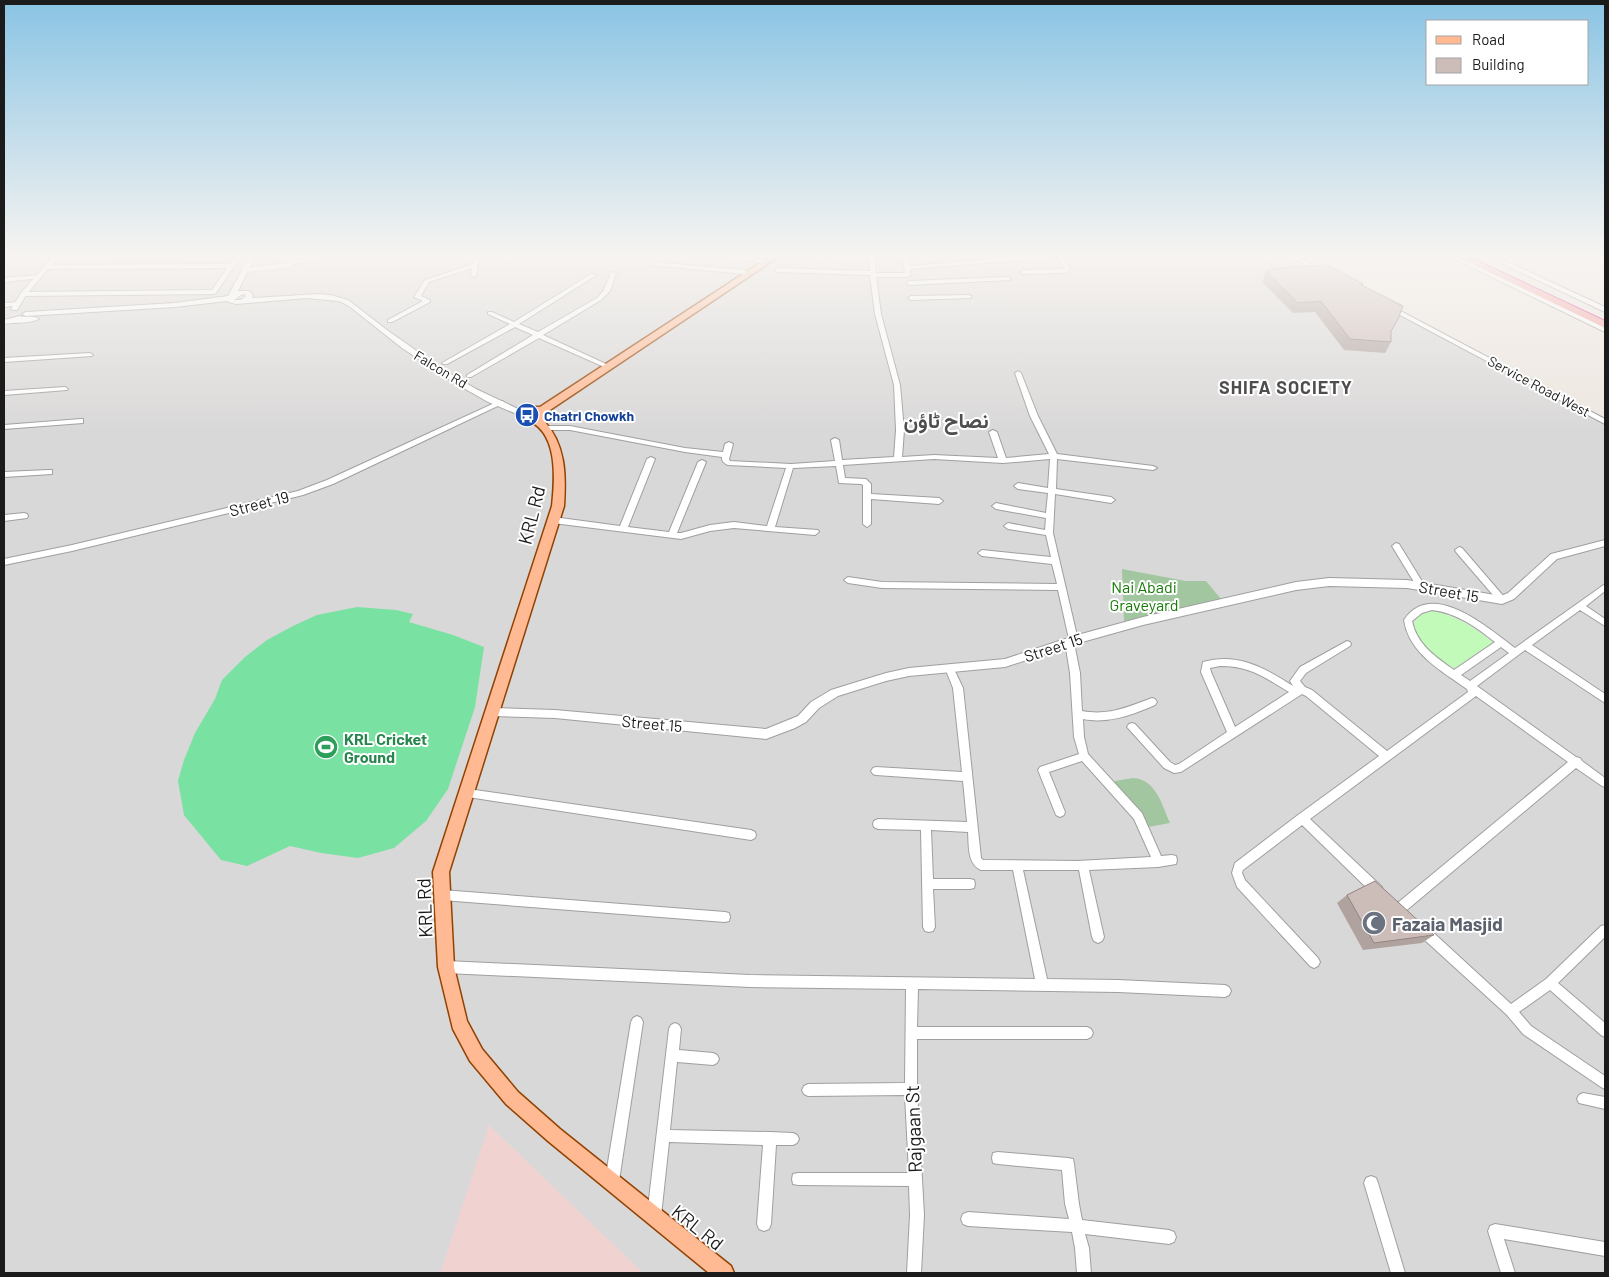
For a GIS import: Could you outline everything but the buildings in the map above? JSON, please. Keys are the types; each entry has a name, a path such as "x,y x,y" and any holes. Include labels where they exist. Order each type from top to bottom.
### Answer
{"highway":[{"path":"1579,313 1605,325"}],"main road":[{"path":"537,415 604,365 683,313"},
{"path":"537,415 691,313"},
{"name":"KRL Rd","path":"537,415 559,460 561,476 558,506 468,793 441,872 446,967 459,1023 476,1055 512,1098 554,1135 724,1273"}],"street":[{"path":"16,320 26,314 52,313"},
{"path":"5,323 16,320 143,313"},
{"name":"Falcon Rd","path":"359,313 389,336 437,368 501,404 537,415"},
{"name":"Falcon Rd","path":"370,313 390,330 445,366 537,415"},
{"path":"390,321 406,313"},
{"path":"490,313 604,365"},
{"path":"445,363 533,313"},
{"path":"469,376 576,313"},
{"path":"878,313 897,385 900,430 898,459"},
{"name":"Service Road West","path":"1398,313 1605,422"},
{"path":"1569,313 1605,330"},
{"path":"4,360 90,355"},
{"path":"1018,373 1034,416 1054,456 1049,533 1072,641 1079,714 1079,738 1084,756 1138,816 1158,862"},
{"path":"4,392 65,389"},
{"name":"Street 19","path":"4,562 72,548 300,494 501,404"},
{"path":"537,415 570,428 685,450 726,455"},
{"path":"4,427 81,421"},
{"path":"993,432 1003,461"},
{"path":"834,440 837,464 842,482 865,482 868,524"},
{"path":"730,444 726,455 726,462 728,463 791,466 934,457 1003,461 1054,456 1153,468"},
{"path":"623,529 651,459"},
{"path":"672,535 702,462"},
{"path":"770,529 791,466"},
{"path":"4,475 49,472"},
{"path":"1018,486 1111,500"},
{"path":"867,496 939,501"},
{"path":"996,506 1050,516"},
{"path":"4,518 24,516"},
{"path":"554,520 681,536 710,528 734,525 815,532"},
{"path":"1008,526 1049,533"},
{"name":"Street 15","path":"493,712 554,714 766,734 802,719 815,705 835,693 909,672 1005,663 1072,641 1143,621 1296,586 1346,582 1420,585 1502,600 1511,596 1554,556 1605,543"},
{"path":"1396,546 1420,585"},
{"path":"1460,550 1502,600"},
{"path":"982,553 1056,561"},
{"path":"848,580 882,584 1062,587"},
{"path":"1471,685 1605,587"},
{"path":"1580,606 1605,623"},
{"path":"1514,652 1471,620 1447,608 1420,610 1408,620 1410,633 1431,658 1577,761 1605,783"},
{"path":"1455,674 1500,643"},
{"path":"1299,691 1295,681 1303,670 1347,644"},
{"path":"1525,644 1605,699"},
{"path":"1233,734 1206,672 1206,665 1229,661 1245,663 1299,691 1309,693 1386,756"},
{"path":"949,668 958,688 978,864 1083,865 1172,860"},
{"path":"1314,962 1241,883 1237,873 1239,867 1302,818 1470,696 1473,693 1471,685"},
{"path":"1132,727 1167,765 1174,769 1181,768 1299,691"},
{"path":"1079,714 1092,718 1125,714 1152,702"},
{"path":"1060,812 1043,770 1084,756"},
{"path":"1406,916 1577,761"},
{"path":"876,770 967,777"},
{"path":"468,793 751,835"},
{"path":"1302,818 1406,916 1512,1011 1527,1030 1605,1083"},
{"path":"878,824 973,827"},
{"path":"926,826 929,927"},
{"path":"1017,865 1042,985"},
{"path":"1083,865 1098,937"},
{"path":"927,884 970,884"},
{"path":"442,895 725,917"},
{"path":"1512,1011 1550,983 1605,930"},
{"path":"446,967 750,981 1042,985 1225,991"},
{"path":"1550,983 1605,1032"},
{"name":"Rajgaan St","path":"912,984 911,1089 917,1215 914,1273"},
{"path":"612,1182 637,1022"},
{"path":"654,1216 676,1029"},
{"path":"911,1033 1087,1033"},
{"path":"672,1056 713,1059"},
{"path":"808,1090 911,1089"},
{"path":"1583,1099 1605,1103"},
{"path":"663,1136 793,1139"},
{"path":"764,1224 770,1138"},
{"path":"998,1158 1068,1164 1076,1226 1082,1248 1084,1273"},
{"path":"798,1179 915,1180"},
{"path":"1371,1183 1398,1273"},
{"path":"968,1220 1076,1226 1169,1237"},
{"path":"1508,1273 1495,1231 1605,1249"}],"shaded area":[{"path":"4,313 1400,313 1605,422 1605,1273 4,1273"},
{"path":"489,1125 643,1273 440,1273"}],"green space":[{"name":"Nai Abadi Graveyard","path":"1122,569 1186,581 1206,581 1221,599 1124,621"},
{"name":"KRL Cricket Ground","path":"357,607 396,610 413,614 409,622 453,635 484,647 475,707 448,789 426,821 394,848 358,858 321,853 290,846 247,866 221,860 184,815 178,781 195,733 215,699 222,680 245,657 267,640 317,615"},
{"path":"1432,611 1457,619 1493,642 1455,668 1446,664 1427,650 1415,632 1414,624 1420,616"},
{"path":"1133,778 1141,779 1153,788 1161,801 1170,823 1148,827 1135,807 1115,784 1115,781"}],"place":[{"name":"Chatri Chowkh","path":"527,415"},
{"name":"KRL Cricket Ground","path":"326,747"},
{"name":"Fazaia Masjid","path":"1374,923"}],"district":[{"name":"SHIFA SOCIETY","path":"1286,387"},
{"name":"نصاح ٹاؤن","path":"946,419"}]}
